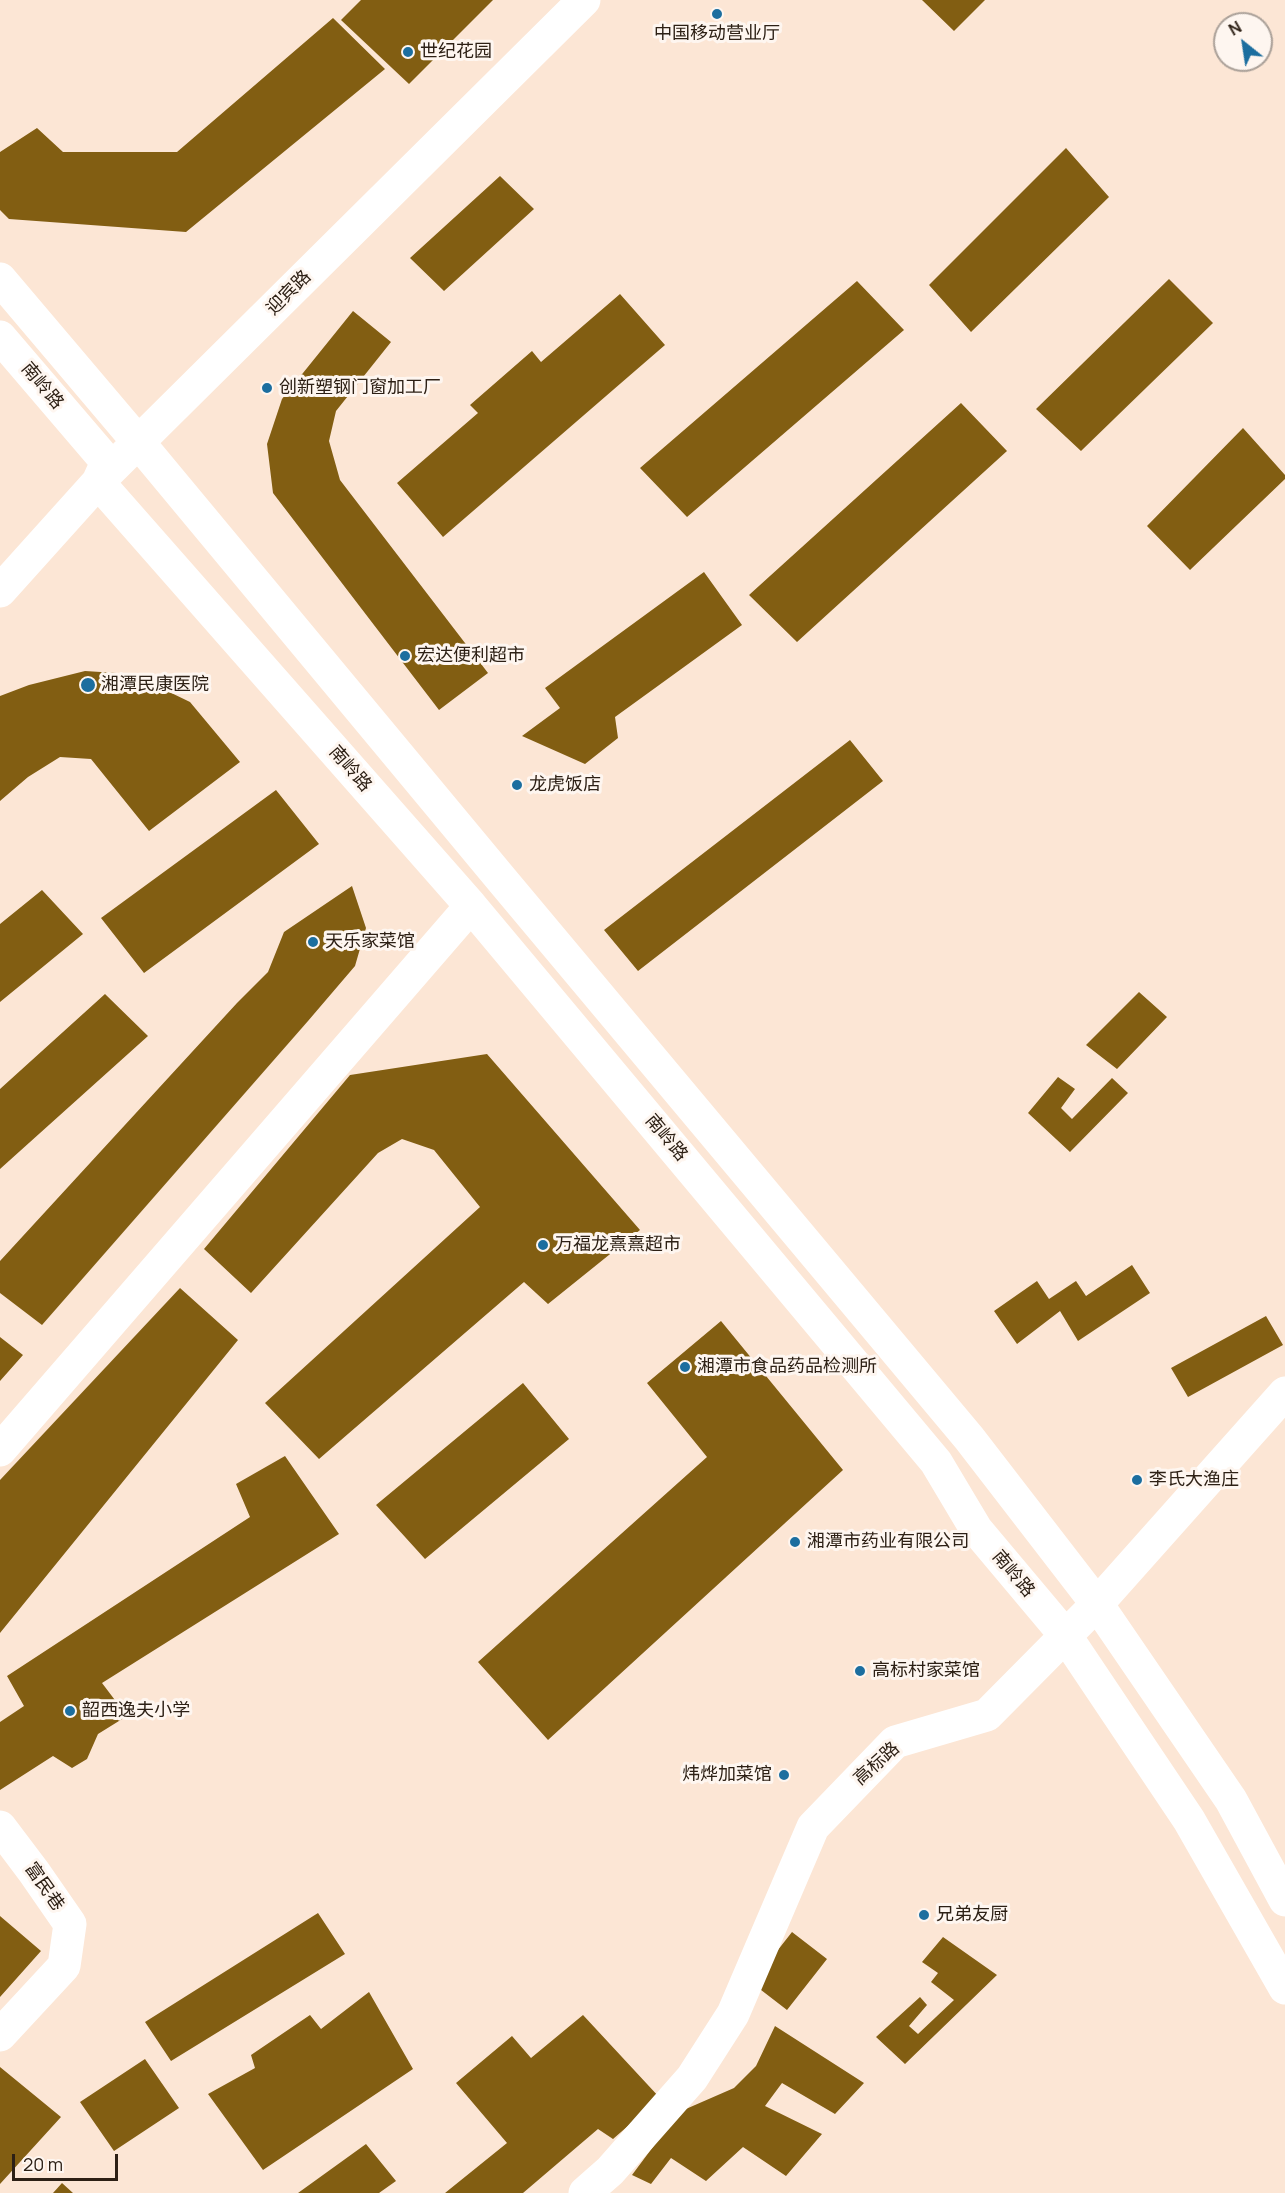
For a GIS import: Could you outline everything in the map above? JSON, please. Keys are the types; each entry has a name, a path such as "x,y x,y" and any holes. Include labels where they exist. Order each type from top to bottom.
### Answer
{"street":[{"name":"迎宾路","path":"0,591 98,482 584,0"},
{"name":"南岭路","path":"0,279 139,442 969,1438 1097,1604 1232,1800 1285,1900"},
{"name":"南岭路","path":"0,337 107,462 98,482 471,906 936,1462 976,1529 1065,1635 1189,1820 1285,1988"},
{"path":"0,1450 471,906"},
{"name":"高标路","path":"585,2193 610,2171 692,2078 733,2014 813,1827 895,1742 987,1715 1097,1604 1285,1393"},
{"name":"富民巷","path":"0,1827 70,1924 64,1966 0,2035"}],"building":[{"name":"世纪花园","path":"361,0 493,0 409,84 341,20"},
{"path":"922,0 985,0 954,31"},
{"path":"333,18 385,69 186,232 9,219 0,210 0,152 37,128 63,152 177,152"},
{"path":"1066,148 1109,197 971,332 929,285"},
{"path":"500,176 534,209 444,291 410,258"},
{"path":"1169,279 1213,323 1081,451 1036,409"},
{"path":"857,281 904,330 687,517 640,468"},
{"path":"620,294 665,345 443,537 397,483 478,413 470,405 532,351 541,362"},
{"path":"353,311 391,342 336,411 329,441 340,480 488,673 439,710 273,493 267,444 282,399"},
{"path":"961,403 1007,451 797,642 749,595"},
{"path":"1243,428 1285,475 1285,479 1190,570 1147,526"},
{"path":"704,572 742,625 615,717 618,738 585,764 522,736 560,708 545,688"},
{"path":"85,671 132,674 190,702 240,762 149,831 91,759 60,757 28,777 0,801 0,696 29,685"},
{"path":"850,740 883,781 638,971 604,930"},
{"path":"276,790 319,844 144,973 101,918"},
{"path":"352,886 366,928 355,966 308,1021 42,1325 0,1293 0,1261 268,972 284,932"},
{"path":"42,890 83,934 0,1002 0,924"},
{"path":"1139,992 1167,1017 1117,1069 1086,1045"},
{"path":"105,994 148,1036 0,1169 0,1089"},
{"path":"487,1054 640,1230 548,1304 524,1282 319,1459 265,1403 480,1207 434,1150 402,1139 378,1153 251,1293 204,1249 350,1075"},
{"path":"1058,1077 1075,1089 1061,1108 1072,1119 1112,1078 1128,1093 1070,1152 1028,1113"},
{"path":"1132,1265 1150,1293 1078,1341 1060,1311 1017,1344 994,1311 1037,1281 1049,1299 1076,1281 1086,1296"},
{"path":"180,1288 238,1340 0,1633 0,1480"},
{"path":"1266,1316 1283,1345 1188,1397 1171,1368"},
{"path":"721,1321 843,1470 548,1740 478,1662 707,1457 647,1383"},
{"path":"0,1337 23,1355 0,1381"},
{"path":"523,1383 569,1439 425,1559 376,1505"},
{"path":"285,1456 339,1534 102,1683 127,1716 98,1734 87,1759 72,1768 53,1756 0,1790 0,1722 24,1706 7,1676 250,1517 236,1484"},
{"path":"318,1913 345,1954 171,2061 145,2022"},
{"path":"0,1916 41,1951 0,1997"},
{"path":"792,1932 827,1959 787,2010 752,1983"},
{"path":"943,1937 997,1975 905,2064 876,2037 920,1997 927,2005 909,2026 918,2034 954,2000 931,1982 938,1973 922,1962"},
{"path":"369,1992 413,2069 263,2170 208,2094 255,2068 251,2055 310,2015 321,2029"},
{"path":"583,2015 660,2098 613,2139 598,2129 523,2193 445,2193 507,2143 456,2083 512,2036 531,2058"},
{"path":"775,2026 864,2083 835,2114 782,2083 765,2106 822,2134 786,2176 743,2147 706,2181 671,2158 651,2184 632,2175 679,2112 734,2088 756,2066"},
{"path":"145,2059 179,2108 114,2151 80,2102"},
{"path":"0,2067 61,2117 0,2184"},
{"path":"366,2144 396,2181 379,2193 298,2193"},
{"path":"62,2183 73,2193 53,2193"}],"place":[{"name":"中国移动营业厅","path":"717,14"},
{"name":"世纪花园","path":"408,52"},
{"name":"创新塑钢门窗加工厂","path":"267,388"},
{"name":"宏达便利超市","path":"405,656"},
{"name":"湘潭民康医院","path":"88,685"},
{"name":"龙虎饭店","path":"517,785"},
{"name":"天乐家菜馆","path":"313,942"},
{"name":"万福龙熹熹超市","path":"543,1245"},
{"name":"湘潭市食品药品检测所","path":"685,1367"},
{"name":"李氏大渔庄","path":"1137,1480"},
{"name":"湘潭市药业有限公司","path":"795,1542"},
{"name":"高标村家菜馆","path":"860,1671"},
{"name":"韶西逸夫小学","path":"70,1711"},
{"name":"炜烨加菜馆","path":"784,1775"},
{"name":"兄弟友厨","path":"924,1915"}]}
